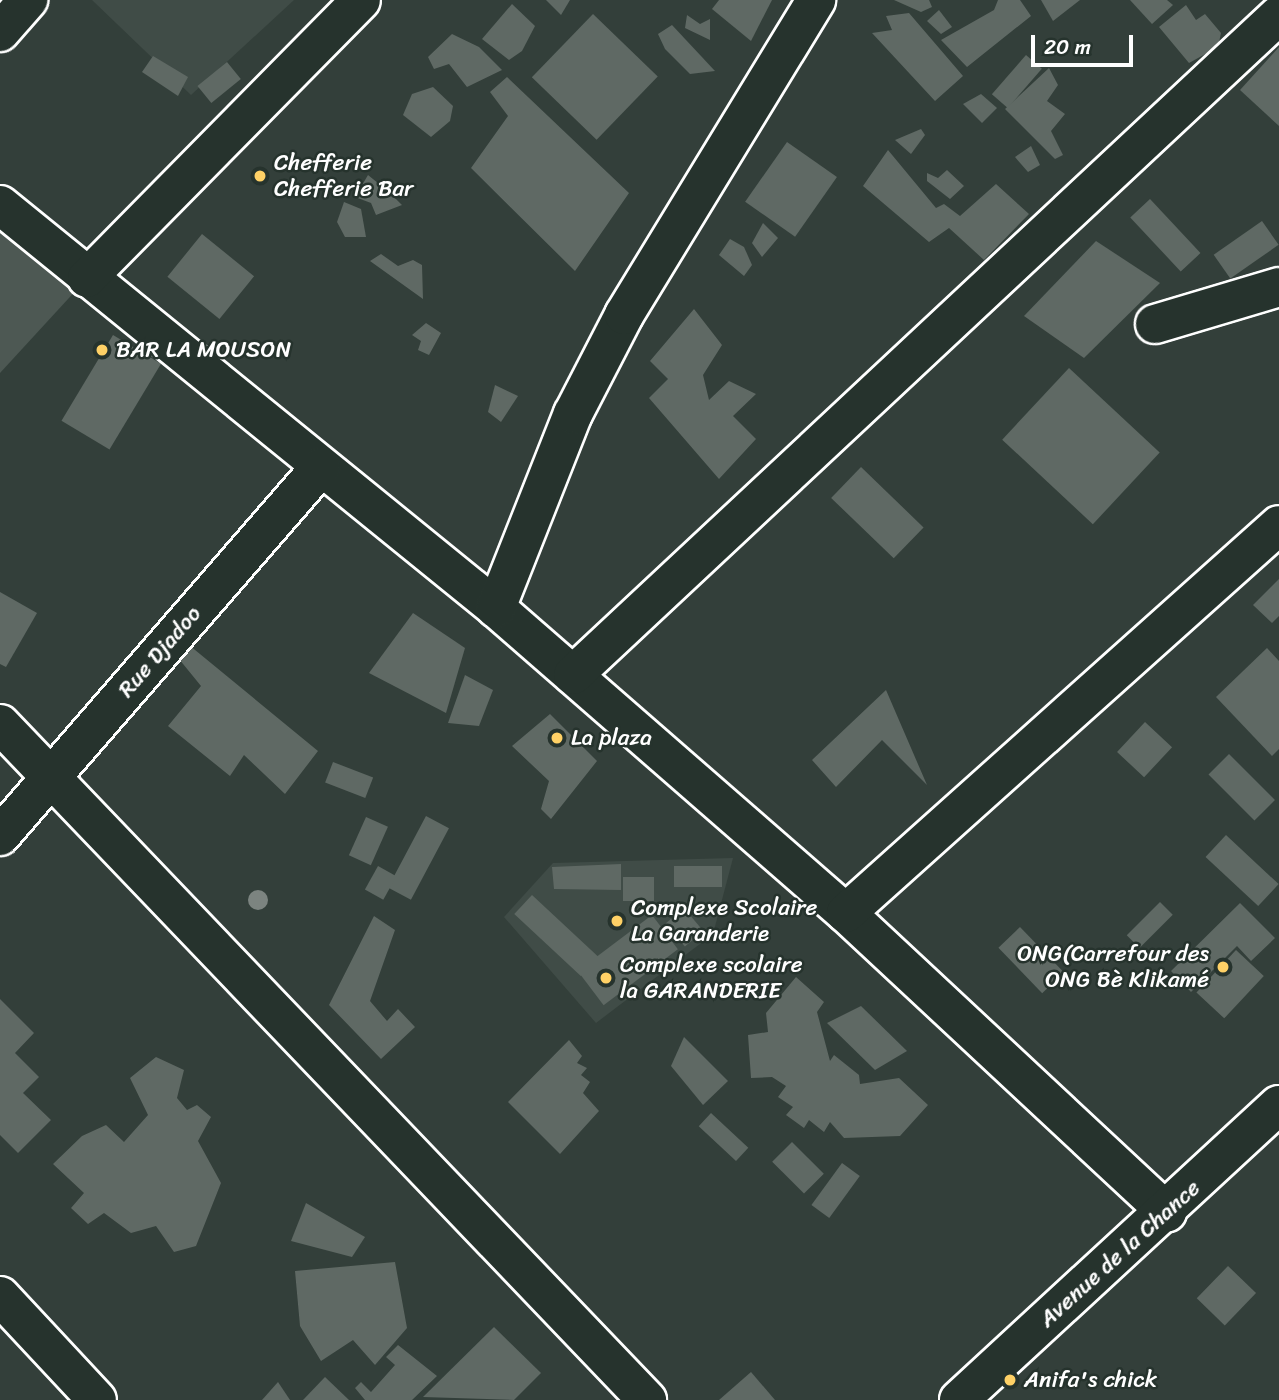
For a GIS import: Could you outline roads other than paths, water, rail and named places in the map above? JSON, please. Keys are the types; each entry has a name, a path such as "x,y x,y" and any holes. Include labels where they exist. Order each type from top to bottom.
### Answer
{"street":[{"path":"0,32 28,0"},
{"path":"87,278 360,0"},
{"path":"496,608 573,415 624,315 816,0"},
{"path":"573,675 1279,15"},
{"path":"0,205 496,608 846,913 1167,1212"},
{"path":"1155,324 1279,286"},
{"name":"Rue Djadoo","path":"0,836 321,467"},
{"path":"846,913 1279,525"},
{"path":"0,724 647,1400"},
{"name":"Avenue de la Chance","path":"959,1400 1167,1212 1279,1105"},
{"path":"0,1296 97,1400"}],"place":[{"name":"Chefferie Chefferie Bar","path":"260,176"},
{"name":"BAR LA MOUSON","path":"102,350"},
{"name":"La plaza","path":"557,738"},
{"name":"Complexe Scolaire La Garanderie","path":"617,921"},
{"name":"ONG(Carrefour des ONG Bè Klikamé","path":"1223,967"},
{"name":"Complexe scolaire la GARANDERIE","path":"606,978"},
{"name":"Anifa's chick","path":"1010,1380"}]}
